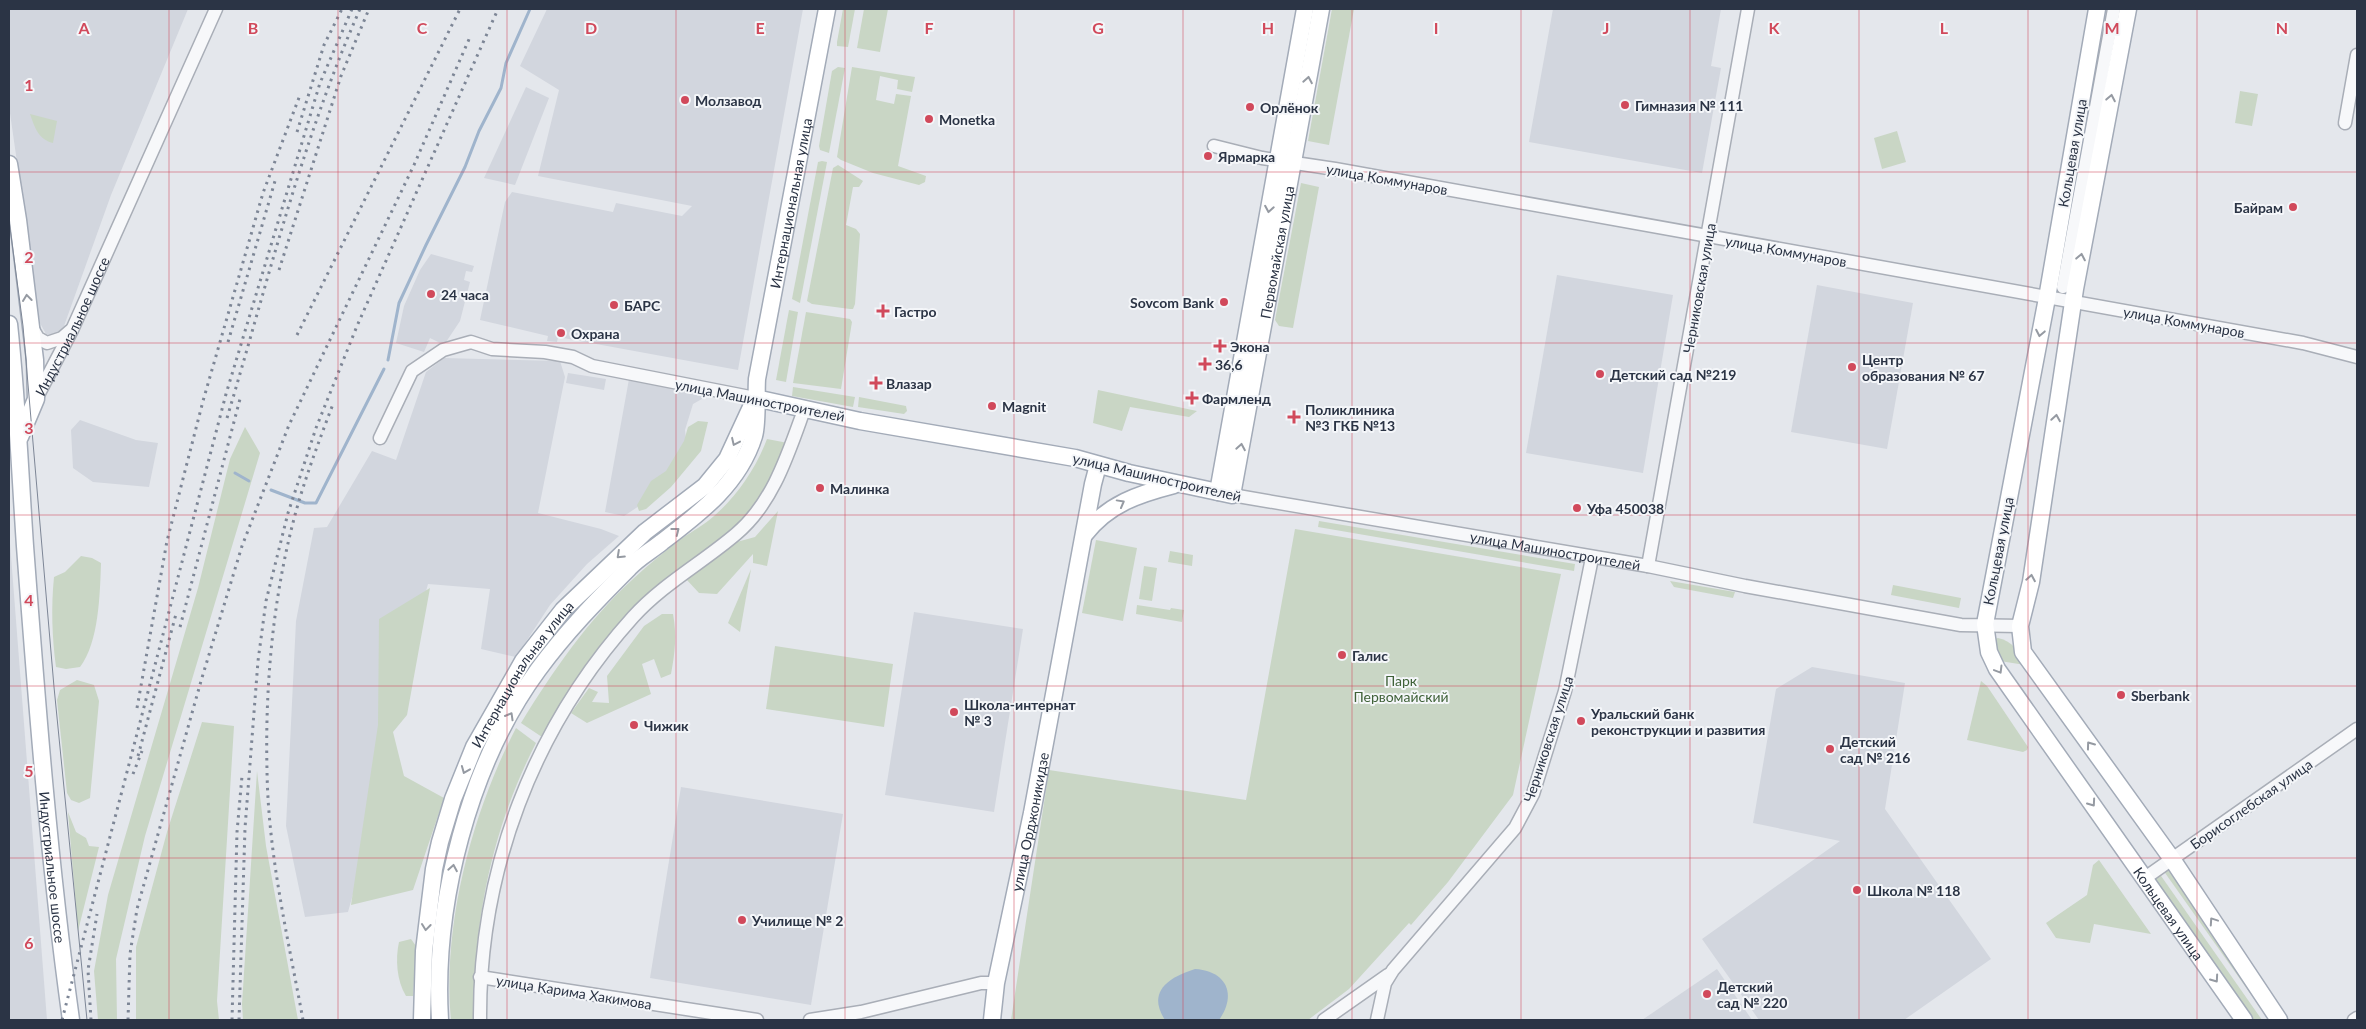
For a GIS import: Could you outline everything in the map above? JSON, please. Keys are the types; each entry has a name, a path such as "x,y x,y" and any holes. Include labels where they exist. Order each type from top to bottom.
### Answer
{"main road":[{"name":"Интернациональная улица","path":"440,1020 438,992 444,913 455,855 489,758 509,718 538,671 577,622 631,566 717,497 740,468 754,434 755,398 827,9"},
{"name":"Первомайская улица","path":"1225,494 1285,162 1305,9"},
{"name":"Первомайская улица","path":"1285,162 1321,9"},
{"name":"Кольцевая улица","path":"2097,9 2047,298 1985,624 1989,652 1997,669 2244,1020"},
{"name":"Кольцевая улица","path":"2128,9 2074,303 2030,582 2020,626 2023,652 2172,859 2279,1020"},
{"path":"9,164 18,220 35,360 36,399"},
{"path":"9,324 19,441"},
{"name":"Интернациональная улица","path":"422,1020 424,951 434,869 453,799 474,747 523,661 563,610 625,549 705,486 727,459 755,398"},
{"name":"улица Машиностроителей","path":"755,398 804,410 1074,458 1098,466 1225,494"},
{"name":"Индустриальное шоссе","path":"36,399 19,441 14,472 48,824 71,1020"},
{"name":"улица Орджоникидзе","path":"992,1020 996,983 1032,813 1093,484 1098,466"},
{"path":"1085,534 1096,519 1122,501 1146,492 1177,484"}],"street":[{"name":"Индустриальное шоссе","path":"36,399 72,330 216,9"},
{"name":"Черниковская улица","path":"1648,566 1748,9"},
{"path":"2062,287 2114,9"},
{"path":"2345,123 2357,55"},
{"name":"улица Коммунаров","path":"1214,146 1285,162 2303,343 2357,357"},
{"path":"31,326 38,338 47,342 62,338 72,330"},
{"name":"улица Машиностроителей","path":"380,438 412,371 444,350 471,342 492,349 545,352 573,357 592,366 755,398"},
{"path":"480,1020 480,977 488,912 502,849 517,807 548,736 594,665 634,616 671,582 737,534 759,509 778,477 804,410"},
{"name":"улица Машиностроителей","path":"1225,494 1592,558 1648,566 1745,586 1960,625 2020,626"},
{"name":"Черниковская улица","path":"1377,1020 1385,983 1515,828 1533,794 1565,691 1592,558"},
{"name":"Борисоглебская улица","path":"2145,878 2357,729"},
{"path":"1324,1020 1394,970"},
{"name":"улица Карима Хакимова","path":"480,977 756,1020"},
{"path":"810,1020 861,1012 981,983 996,983"}],"shaded area":[{"path":"9,9 188,9 111,195 64,326 53,336 46,334 40,323 9,106"},
{"path":"547,9 803,9 738,370 558,337 557,342 547,341 548,336 480,320 505,202 512,192 613,212 616,203 682,216 692,206 538,176 559,90 520,66"},
{"name":"Гимназия № 111","path":"1553,9 1721,9 1711,66 1721,68 1702,173 1529,142"},
{"path":"526,87 549,98 515,185 484,178"},
{"path":"431,254 474,266 472,272 466,271 464,280 470,282 460,321 444,345 430,338 424,352 396,343 404,306 420,270"},
{"name":"Детский сад №219","path":"1557,275 1673,295 1643,473 1526,453"},
{"name":"Центр образования № 67","path":"1817,285 1913,303 1887,449 1791,432"},
{"path":"444,358 560,361 565,377 538,513 601,529 619,536 587,564 550,605 516,657 481,649 490,589 428,584 386,737 392,755 348,912 305,917 286,826 296,621 314,528 327,527 372,451 396,460 426,372"},
{"path":"568,373 606,379 604,390 566,383"},
{"path":"629,379 709,395 693,404 685,430 686,440 666,474 639,506 624,516 605,512"},
{"path":"80,420 136,440 158,443 149,487 93,482 73,468 71,430"},
{"path":"9,530 47,1020 9,1020"},
{"name":"Школа-интернат № 3","path":"914,612 1023,629 994,812 885,795"},
{"name":"Школа № 118","path":"1812,667 1905,683 1885,809 1991,959 1904,1020 1759,1020 1702,939 1840,841 1753,823 1776,689"},
{"name":"Училище № 2","path":"681,787 843,814 811,1005 650,978"},
{"name":"Детский сад № 220","path":"1717,969 1752,1020 1642,1020"}],"green space":[{"path":"843,9 855,9 848,47 837,46"},
{"path":"864,9 888,9 880,52 857,48"},
{"path":"1332,9 1354,9 1329,145 1308,141"},
{"path":"838,67 845,68 829,153 820,150 819,146 832,71"},
{"path":"852,67 915,77 912,92 897,89 898,80 880,76 876,100 894,104 896,94 911,96 898,166 926,176 925,182 919,185 873,173 837,157"},
{"path":"2240,91 2258,94 2252,126 2235,123"},
{"path":"30,114 57,121 53,143 40,136"},
{"path":"1897,131 1906,162 1882,169 1874,138"},
{"path":"818,162 827,162 800,303 792,299"},
{"path":"838,165 863,181 859,187 853,187 846,225 856,229 860,234 855,304 853,309 812,304 807,301 833,168"},
{"path":"1301,183 1319,187 1293,328 1279,326 1275,320"},
{"path":"789,310 798,312 786,382 776,380"},
{"path":"806,312 850,319 852,322 841,389 793,383"},
{"path":"793,387 855,397 853,407 792,396"},
{"path":"1098,390 1197,411 1189,417 1130,407 1122,431 1093,423"},
{"path":"859,397 906,406 907,411 904,414 858,407"},
{"path":"698,421 708,422 701,451 671,487 646,509 639,511 637,505 651,481 666,471 684,441 688,427"},
{"path":"245,427 260,453 145,836 116,959 117,1020 98,1020 94,971 108,895 198,588 230,459"},
{"path":"767,439 788,443 782,462 750,513 723,539 679,572 573,688 542,737 521,723 558,666 586,629 633,579 682,538 706,522 730,500 745,481"},
{"path":"778,511 767,566 753,563 753,554 717,594 699,593 686,579 706,561 714,560 733,543 755,537"},
{"path":"1319,521 1575,564 1574,571 1318,527"},
{"name":"Парк Первомайский","path":"1295,529 1561,574 1513,795 1448,882 1411,925 1409,923 1349,989 1308,1020 1011,1020 1049,770 1246,800"},
{"path":"1096,540 1137,548 1123,621 1082,613"},
{"path":"1170,551 1193,555 1192,566 1168,562"},
{"path":"81,556 92,558 101,563 97,617 95,631 86,657 80,667 66,669 56,667 52,622 54,577 65,572"},
{"path":"1144,566 1157,568 1152,601 1139,599"},
{"path":"751,569 740,632 728,623"},
{"path":"1670,581 1735,592 1733,598 1674,587"},
{"path":"1893,585 1961,598 1959,608 1891,595"},
{"path":"430,588 407,715 393,732 404,776 444,798 413,890 351,905 378,725 379,619"},
{"path":"1137,605 1184,610 1182,622 1136,614"},
{"path":"662,614 673,614 675,644 671,674 661,678 654,659 642,664 651,694 587,723 571,713 589,688 598,692 592,702 609,703 607,676 644,626"},
{"path":"1998,638 2012,644 2025,665 2000,661 1995,651 1994,639"},
{"path":"775,646 893,664 884,727 766,709"},
{"path":"77,680 94,685 99,701 90,798 79,803 71,800 67,793 57,700 60,690"},
{"path":"1981,681 1987,686 2028,747 2027,750 2023,752 1967,740"},
{"path":"202,722 234,726 217,1001 219,1020 136,1020 136,947 167,832"},
{"path":"516,728 536,743 507,809 488,878 481,913 477,949 475,1020 451,1020 449,984 451,947 456,908 464,870 486,796"},
{"path":"257,771 266,846 298,1020 243,1020 242,1004"},
{"path":"68,812 76,832 86,838 89,846 99,847 78,931"},
{"path":"2099,860 2151,934 2094,924 2090,943 2056,938 2046,923 2087,895 2093,865"},
{"path":"2168,869 2276,1020 2269,1020 2163,870"},
{"path":"2159,873 2262,1020 2252,1020 2155,880"},
{"path":"411,939 416,946 413,996 406,996 399,977 397,956 399,942"}],"water":[{"path":"1195,969 1215,974 1226,986 1228,993 1227,1002 1219,1020 1165,1020 1158,1001 1160,993 1177,976"}],"waterway":[{"path":"388,360 399,303 501,88 506,63 530,9"},
{"path":"271,490 305,503 316,503 384,369"},
{"path":"235,473 249,481"}],"tram line":[{"path":"9,220 23,326 54,687 87,1020"}],"railway":[{"path":"297,132 324,45 342,9"},
{"path":"62,1020 226,394 320,83 352,9"},
{"path":"227,418 303,160 339,59 360,9"},
{"path":"279,270 341,76 369,9"},
{"path":"297,335 460,9"},
{"path":"239,1020 245,828 258,661 266,601 288,513 316,428 357,326 498,9"},
{"path":"128,1020 130,954 137,909 201,681 242,546 289,425 414,165 470,37"},
{"path":"137,708 167,541 203,401 263,193 300,95"},
{"path":"228,342 275,181"},
{"path":"180,627 240,399"},
{"path":"303,1020 280,896 271,833 267,770 267,706 272,641 287,546 303,487 333,404"},
{"path":"138,756 176,614"},
{"path":"133,774 142,751"},
{"path":"232,1020 237,832 242,776"},
{"path":"91,1020 88,970 97,914"}],"place":[{"name":"Молзавод","path":"685,100"},
{"name":"Гимназия № 111","path":"1625,105"},
{"name":"Орлёнок","path":"1250,107"},
{"name":"Monetka","path":"929,119"},
{"name":"Ярмарка","path":"1208,156"},
{"name":"Байрам","path":"2293,207"},
{"name":"24 часа","path":"431,294"},
{"name":"Sovcom Bank","path":"1224,302"},
{"name":"БАРС","path":"614,305"},
{"name":"Гастро","path":"883,311"},
{"name":"Охрана","path":"561,333"},
{"name":"Экона","path":"1220,346"},
{"name":"36,6","path":"1205,364"},
{"name":"Центр образования № 67","path":"1852,367"},
{"name":"Детский сад №219","path":"1600,374"},
{"name":"Влазар","path":"876,383"},
{"name":"Фармленд","path":"1192,398"},
{"name":"Magnit","path":"992,406"},
{"name":"Поликлиника №3 ГКБ №13","path":"1294,417"},
{"name":"Малинка","path":"820,488"},
{"name":"Уфа 450038","path":"1577,508"},
{"name":"Галис","path":"1342,655"},
{"name":"Sberbank","path":"2121,695"},
{"name":"Школа-интернат № 3","path":"954,712"},
{"name":"Уральский банк реконструкции и развития","path":"1581,721"},
{"name":"Чижик","path":"634,725"},
{"name":"Детский сад № 216","path":"1830,749"},
{"name":"Школа № 118","path":"1857,890"},
{"name":"Училище № 2","path":"742,920"},
{"name":"Детский сад № 220","path":"1707,994"}]}
